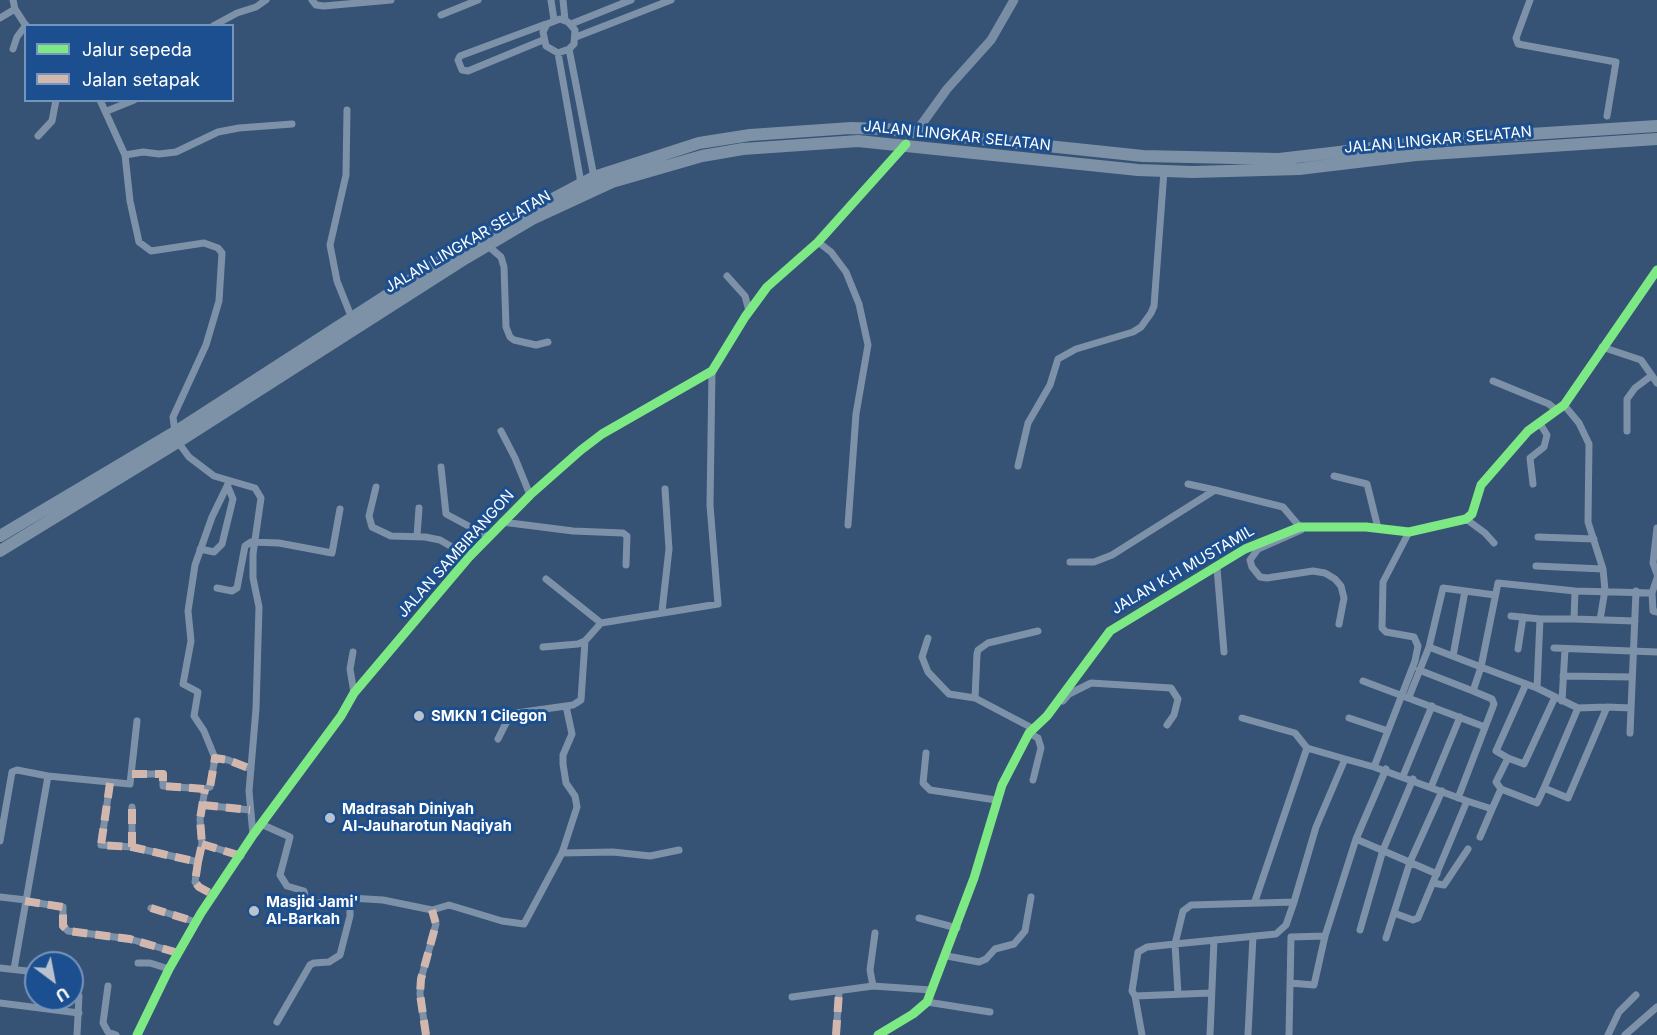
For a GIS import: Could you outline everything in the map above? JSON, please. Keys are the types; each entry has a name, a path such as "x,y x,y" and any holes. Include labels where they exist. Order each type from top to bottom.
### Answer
{"highway":[{"name":"JALAN LINGKAR SELATAN","path":"0,551 463,253 486,245 584,194 673,157 699,143 750,135 851,128 916,132 1143,156 1280,159 1441,140 1657,126"},
{"name":"JALAN LINGKAR SELATAN","path":"0,536 176,437 351,316 581,183 594,177 673,157 800,144 858,141 1164,171 1299,168 1416,155 1657,139"},
{"path":"994,155 998,141"}],"street":[{"path":"13,0 15,9 25,24"},
{"path":"217,24 237,13 256,7 266,0"},
{"path":"312,0 316,5 324,6 391,0"},
{"path":"441,15 478,0"},
{"path":"552,0 550,22 543,32 543,40 546,46 558,52 569,49"},
{"path":"563,0 568,22 576,37"},
{"path":"543,40 468,71 462,70 458,60 460,56 550,22 568,22 631,0"},
{"path":"594,177 569,49 576,37 671,0"},
{"path":"916,132 947,89 991,40 1014,0"},
{"path":"1530,0 1516,38 1518,44 1616,62 1607,116"},
{"path":"0,18 15,9"},
{"path":"13,49 17,37 24,28"},
{"path":"558,52 581,183"},
{"path":"38,136 52,121 56,102"},
{"path":"101,102 125,155 136,236 143,246 157,251 204,243 218,248 222,253 219,302 206,345 173,417 176,437 196,464 229,484 255,488 260,494 257,542 253,554 253,578 259,607 251,769 250,810 253,836"},
{"path":"107,111 129,102"},
{"path":"347,110 346,175 332,238 331,255 337,281 351,316"},
{"path":"125,155 142,152 159,154 176,152 201,139 239,128 292,124"},
{"name":"JALAN SAMBIRANGON","path":"137,1035 169,969 196,922 261,824 341,716 354,693 469,557 530,495 602,434 712,371 749,311 767,287 818,242 906,144"},
{"path":"575,152 588,149"},
{"path":"1018,466 1028,423 1050,385 1058,359 1070,351 1132,332 1141,327 1155,306 1164,171"},
{"path":"818,242 831,252 846,272 859,304 868,345 856,414 848,525"},
{"path":"486,245 501,257 504,267 506,327 510,336 514,340 536,345 548,342"},
{"path":"1494,543 1485,532 1466,519 1472,514 1480,485 1539,422 1564,405 1657,270"},
{"path":"727,276 742,291 749,311"},
{"path":"1602,347 1641,360 1657,383"},
{"path":"543,647 567,646 585,641 601,623 662,611 718,604 710,505 712,371"},
{"path":"1627,431 1627,399 1635,388 1651,376"},
{"path":"1493,381 1549,404 1556,410"},
{"path":"1564,405 1579,423 1589,444 1588,522 1603,569 1605,590 1600,620"},
{"path":"1533,484 1530,459 1544,447 1547,435 1539,422"},
{"path":"501,431 530,495"},
{"path":"441,467 446,514 489,537"},
{"path":"1334,476 1367,484 1378,528"},
{"path":"132,774 163,774 163,786 205,789 210,787 215,758 204,731 194,716 198,692 183,684 191,641 189,596 200,549 212,517 229,484"},
{"path":"200,549 214,552 222,544 233,499 229,484"},
{"path":"1188,484 1283,507 1300,527"},
{"path":"376,487 369,516 372,527 391,536 417,536 440,540 469,557"},
{"path":"662,611 669,549 665,489"},
{"path":"1070,562 1094,562 1112,555 1215,490"},
{"path":"417,536 418,508"},
{"path":"217,588 232,591 237,588 246,546 257,542 330,554 340,509"},
{"name":"JALAN K.H MUSTAMIL","path":"927,1002 957,928 996,800 1031,731 1042,721 1110,631 1257,543 1300,527 1378,528 1409,532 1466,519"},
{"path":"502,522 573,531 623,533 627,536 626,565"},
{"path":"1310,526 1258,549 1250,560 1252,567 1260,577 1267,579 1313,571 1325,573 1335,579 1341,586 1344,598 1339,624"},
{"path":"1657,528 1653,563 1657,576 1652,593 1653,611 1657,612"},
{"path":"1406,696 1418,646 1412,636 1386,632 1382,628 1382,592 1388,572 1409,532"},
{"path":"1538,537 1594,539"},
{"path":"1536,566 1603,569"},
{"path":"1216,568 1224,652"},
{"path":"546,579 601,623"},
{"path":"1473,691 1481,667 1498,583 1575,591 1652,593"},
{"path":"1374,767 1388,731 1429,647 1441,592 1447,587 1495,595"},
{"path":"1453,656 1465,591"},
{"path":"1574,619 1575,591"},
{"path":"1630,734 1636,591"},
{"path":"1511,616 1540,619 1635,621"},
{"path":"1518,649 1523,617"},
{"path":"1537,688 1540,619"},
{"path":"975,698 978,650 988,643 1038,631"},
{"path":"928,638 922,657 928,672 949,694 975,698 1031,731 1038,738 1041,748 1033,780"},
{"path":"498,738 506,723 516,713 573,705 582,696 585,641"},
{"path":"1429,647 1537,688 1578,708 1631,708"},
{"path":"1554,648 1657,651"},
{"path":"1526,684 1496,751 1524,764 1558,699 1565,649"},
{"path":"353,652 350,669 354,693"},
{"path":"1419,670 1494,701 1458,798"},
{"path":"1563,676 1632,677"},
{"path":"1363,681 1485,728"},
{"path":"1042,721 1050,718 1069,694 1091,683 1171,688 1178,699 1174,715 1167,725"},
{"path":"261,824 290,837 280,875 287,886 304,891 307,905 350,898 383,900 432,910 448,905 502,921 524,924 562,853 577,807 575,796 566,783 562,764 563,755 572,734 566,706"},
{"path":"1403,776 1432,706"},
{"path":"1544,788 1566,798 1570,797 1607,707"},
{"path":"1508,758 1496,782 1502,789 1537,803 1578,708"},
{"path":"1431,787 1460,717"},
{"path":"1242,718 1295,733 1307,748 1386,769 1492,809"},
{"path":"1349,718 1388,731"},
{"path":"0,841 2,817 12,772 17,770 48,776 129,784 137,721"},
{"path":"1255,901 1307,748"},
{"path":"926,753 923,783 930,790 996,800"},
{"path":"215,758 228,760 251,769"},
{"path":"1282,932 1294,902 1316,827 1345,759"},
{"path":"1290,984 1314,985 1325,936 1356,839 1386,769"},
{"path":"14,969 48,776"},
{"path":"1360,930 1383,850 1413,779"},
{"path":"110,783 101,844 132,847 198,862"},
{"path":"205,789 200,819 202,844 195,882 199,888 214,895"},
{"path":"1480,837 1502,789"},
{"path":"1386,938 1410,862 1442,791"},
{"path":"1394,913 1416,920 1467,801"},
{"path":"203,805 250,810"},
{"path":"132,807 132,847"},
{"path":"1356,839 1437,874"},
{"path":"202,844 241,856"},
{"path":"1433,883 1444,885 1468,849"},
{"path":"562,853 612,852 650,856 679,850"},
{"path":"0,897 63,906 63,926 68,931 130,939 178,953"},
{"path":"947,956 979,962 986,959 995,949 1014,944 1028,923 1031,897"},
{"path":"277,1022 312,963 329,962 340,955 350,916 350,898"},
{"path":"1178,994 1175,944 1185,907 1255,901 1294,902"},
{"path":"151,908 196,922"},
{"path":"426,1035 420,994 421,979 436,924 432,910"},
{"path":"919,918 957,928"},
{"path":"1142,1035 1135,996 1132,991 1138,952 1147,947 1282,932 1291,937 1325,936"},
{"path":"873,986 870,970 875,933"},
{"path":"1248,1035 1253,936"},
{"path":"1289,1035 1292,1008 1289,999 1291,937"},
{"path":"1210,1035 1214,940"},
{"path":"138,963 150,963 169,969"},
{"path":"0,968 24,970"},
{"path":"108,986 103,1023 108,1032 116,1035"},
{"path":"792,997 873,986 931,990"},
{"path":"836,1035 839,992"},
{"path":"1135,996 1211,993"},
{"path":"1608,1035 1619,1012 1636,995"},
{"path":"878,1035 913,1014 927,1002 990,1012"},
{"path":"0,1004 79,1013 76,1035"},
{"path":"1624,1035 1657,1007"}],"marked path":[{"path":"132,774 163,774 163,786 205,789 210,787 215,758 228,760 251,769"},
{"path":"110,783 101,845 132,847 198,862 195,882 199,887 214,895"},
{"path":"198,862 202,844 200,819 205,789"},
{"path":"203,805 250,810"},
{"path":"132,807 132,847"},
{"path":"202,844 241,856"},
{"path":"25,901 63,907 63,926 68,931 130,939 178,953"},
{"path":"151,908 196,922"},
{"path":"426,1035 420,994 421,979 436,924 432,910"},
{"path":"836,1035 839,992"}],"cycle path":[{"path":"137,1035 169,969 201,913 253,835 341,716 354,693 469,557 530,495 581,450 602,434 712,371 745,317 767,287 818,242 906,144"},
{"path":"878,1035 913,1014 927,1002 974,878 1002,785 1029,733 1047,716 1110,631 1245,549 1300,527 1366,527 1409,532 1466,519 1472,514 1481,485 1528,431 1564,405 1657,270"}],"place":[{"name":"SMKN 1 Cilegon","path":"419,716"},
{"name":"Madrasah Diniyah Al-Jauharotun Naqiyah","path":"330,818"},
{"name":"Masjid Jami' Al-Barkah","path":"254,911"}]}
